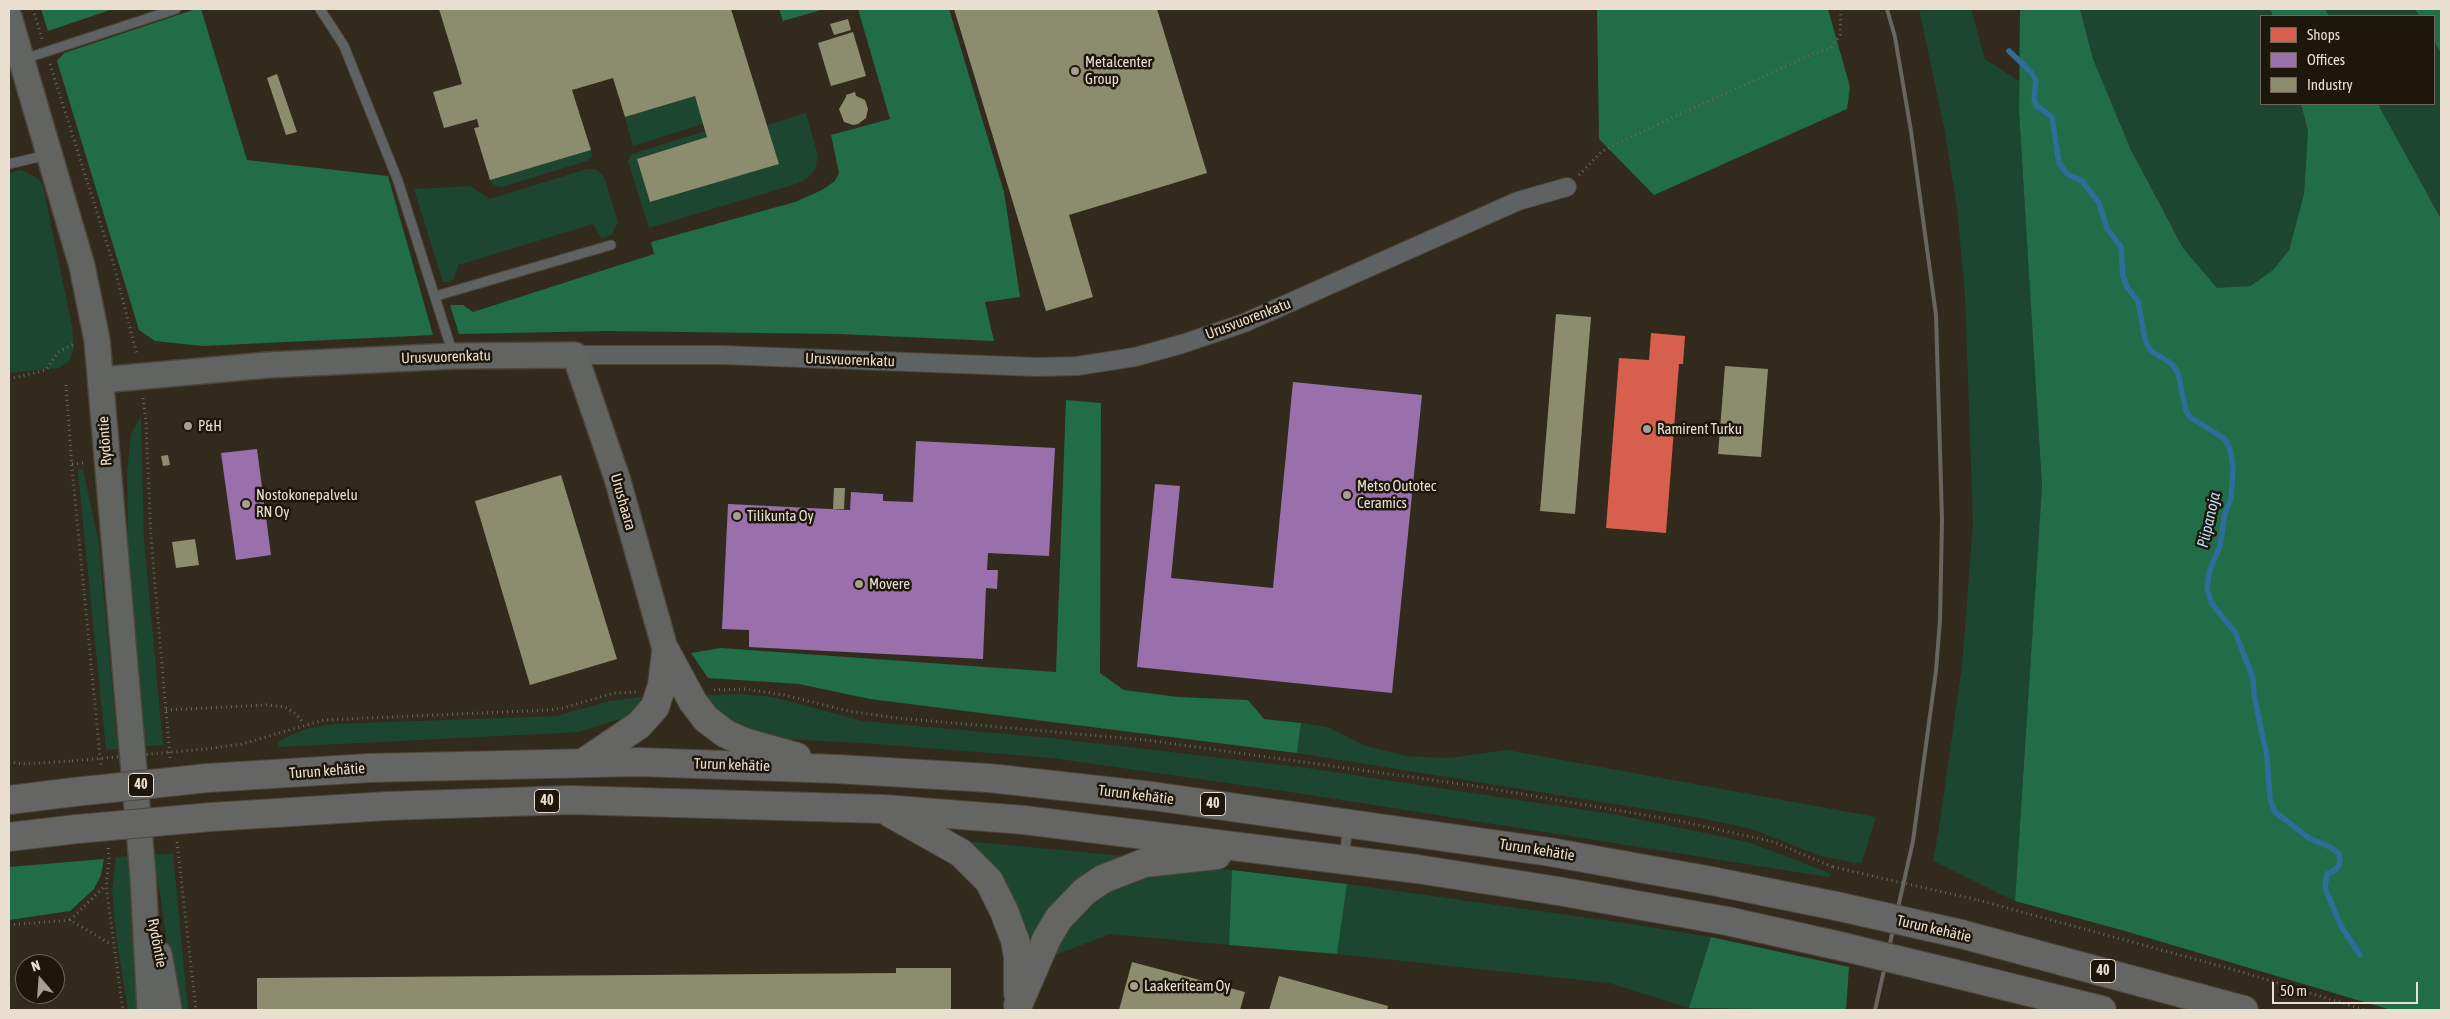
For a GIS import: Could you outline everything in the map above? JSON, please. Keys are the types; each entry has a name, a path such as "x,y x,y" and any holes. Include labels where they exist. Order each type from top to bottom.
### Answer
{"highway":[{"path":"583,763 639,725 655,706 662,685 666,652"},
{"path":"666,652 693,702 706,719 726,734 748,743 837,769"},
{"name":"Turun kehätie","path":"9,800 208,778 369,768 583,763 837,769 989,778 1152,796 1349,822 1550,852 1712,881 1961,934 2105,971 2244,1010"},
{"name":"40","path":"9,837 76,829 210,818 387,806 570,800 883,809 1024,820 1276,851 1558,890 1727,921 2102,1010"},
{"path":"883,809 961,853 989,881 1004,911 1015,940 1018,957 1017,1008"},
{"path":"1017,1008 1047,938 1060,918 1085,891 1103,879 1138,865 1169,859 1276,851"}],"street":[{"name":"Rydöntie","path":"9,17 82,266 97,340 143,876 150,1010"},
{"name":"Urusvuorenkatu","path":"101,380 268,365 454,356 575,354 722,355 1038,367 1077,366 1135,357 1182,344 1244,323 1518,201 1567,187"},
{"name":"Urushaara","path":"575,354 617,478 666,652"},
{"name":"Rydöntie","path":"143,876 169,1010"}],"lane":[{"path":"22,60 176,9"},
{"path":"320,9 344,46 398,181 454,356"},
{"path":"9,164 50,155"},
{"path":"436,296 611,245"},
{"path":"1344,860 1349,822"}],"path":[{"path":"32,9 114,266 136,347"},
{"path":"1567,187 1601,152 1773,71 1831,48 1840,35 1841,9"},
{"path":"9,380 46,370 58,352 74,344"},
{"path":"66,385 101,768"},
{"path":"146,421 151,538 170,760"},
{"path":"72,464 83,463"},
{"path":"705,690 746,689 784,695 848,711 1146,740 1475,786 1680,821 1774,842 1833,867 1978,900 2242,972 2365,1010"},
{"path":"9,762 22,764 72,761 206,749 242,744 304,724 344,718 548,710 563,708 600,696 638,692"},
{"path":"166,710 266,705 285,707 296,714 304,724"},
{"path":"177,840 196,1010"},
{"path":"108,843 109,861 106,886 112,946 123,1010"},
{"path":"70,920 106,886"},
{"path":"9,925 70,920 112,946"}],"green space":[{"path":"41,9 113,9 48,31"},
{"path":"196,9 201,9 247,160 388,176 433,335 203,346 155,341 139,330 57,61 64,53"},
{"path":"779,9 824,9 783,21"},
{"path":"858,9 949,9 1004,192 1020,297 985,302 994,341 839,334 607,331 459,334 450,305 463,305 473,312 654,254 651,242 795,202 822,190 835,181 839,173 831,135 890,119"},
{"path":"1597,9 1828,9 1850,87 1847,109 1654,195 1599,139"},
{"path":"1919,9 1971,9 1985,59 2019,81 2019,112 2042,486 2015,901 1933,861 1962,666 1973,523 1965,295 1957,208 1944,127"},
{"path":"2020,9 2080,9 2093,59 2131,150 2183,248 2217,288 2250,286 2273,270 2289,250 2304,194 2308,131 2301,105 2379,105 2441,219 2441,1010 2391,1010 2125,931 2015,901 2042,486 2019,112"},
{"path":"2080,9 2270,9 2273,15 2260,15 2260,105 2301,105 2308,131 2304,194 2289,250 2273,270 2249,286 2217,289 2183,248 2131,150 2093,59"},
{"path":"2270,9 2325,9 2328,15 2273,15"},
{"path":"2325,9 2415,9 2418,15 2328,15"},
{"path":"2415,9 2441,9 2441,53 2435,43 2435,15 2418,15"},
{"path":"2435,43 2441,53 2441,219 2379,105 2435,105"},
{"path":"695,96 703,124 633,146 625,117"},
{"path":"806,113 818,156 815,169 809,177 796,184 649,228 628,161 632,154 705,131 707,137 637,159 651,202 778,164 767,125"},
{"path":"591,150 592,156 587,161 502,187 494,185 490,180"},
{"path":"587,169 596,169 604,176 618,222 612,234 602,239 593,224 458,265 454,278 450,282 443,282 414,189 470,186 490,199"},
{"path":"21,170 39,179 43,186 72,326 74,348 70,360 59,368 9,373 9,173"},
{"path":"1066,400 1101,403 1100,673 1124,690 1178,697 1248,700 1264,719 1301,723 1297,753 870,699 799,684 708,678 691,653 721,648 1056,672"},
{"path":"141,416 144,539 163,745 145,746 128,545 127,473 131,434"},
{"path":"83,469 99,544 118,749 106,750 78,474 78,470"},
{"path":"742,694 773,697 862,721 1051,738 1307,768 1618,815 1748,842 1832,874 1828,877 1304,794 1052,758 864,743 761,738 732,723 711,706 705,695"},
{"path":"643,697 631,712 623,718 579,732 279,747 278,743 305,729 335,724 557,716 609,701"},
{"path":"1301,723 1327,727 1366,746 1406,756 1449,758 1507,750 1876,817 1861,864 1820,856 1752,829 1695,817 1297,753"},
{"path":"975,842 1124,856 1093,874 1028,951 969,845"},
{"path":"154,854 173,854 188,1010 177,1010"},
{"path":"129,856 144,1010 128,1010 116,935 112,890 116,857"},
{"path":"104,859 101,875 94,889 70,911 9,920 9,867"},
{"path":"1202,868 1232,870 1229,945 1110,934 1053,956 1062,934 1089,903 1131,877"},
{"path":"1232,870 1347,884 1337,954 1229,945"},
{"path":"1347,884 1711,937 1689,1008 1609,983 1337,954"},
{"path":"1711,937 1849,967 1846,1010 1689,1008"}],"building: Shops":[{"path":"1651,333 1685,336 1683,364 1679,364 1666,533 1606,528 1619,358 1649,360"}],"building: Offices":[{"path":"1293,382 1422,395 1392,693 1137,667 1155,484 1180,486 1171,578 1273,588"},
{"path":"916,441 1055,448 1049,556 988,553 987,570 998,570 997,589 986,588 983,659 749,647 749,630 722,629 728,504 850,510 851,492 883,494 883,501 913,502"},
{"path":"257,449 271,555 236,560 221,453"}],"building: Industry":[{"path":"439,9 731,9 779,164 650,202 637,159 707,137 695,96 625,117 613,78 572,90 591,150 490,180 474,128 479,127 477,119 444,128 433,92 462,84"},
{"path":"954,9 1157,9 1207,173 1069,215 1093,297 1046,311"},
{"path":"848,19 851,30 834,35 830,24"},
{"path":"853,32 866,76 831,86 818,43"},
{"path":"277,74 297,132 286,135 267,78"},
{"path":"855,92 856,96 865,100 868,109 866,118 853,125 844,122 839,109 846,95"},
{"path":"1556,314 1591,317 1575,514 1540,511"},
{"path":"1725,366 1768,369 1761,457 1718,454"},
{"path":"168,455 170,465 163,466 161,456"},
{"path":"561,475 617,659 530,685 475,501"},
{"path":"834,488 845,488 844,509 833,509"},
{"path":"195,539 199,565 176,568 172,542"},
{"path":"1132,962 1245,992 1240,1010 1119,1010"},
{"path":"896,968 951,968 951,1010 257,1010 257,978 896,973"},
{"path":"1279,976 1388,1006 1387,1010 1269,1010"}],"waterway":[{"name":"Piipanoja","path":"2009,51 2031,72 2036,81 2034,99 2036,105 2052,117 2059,163 2067,174 2082,181 2099,203 2107,228 2121,247 2123,276 2127,287 2138,301 2145,340 2151,351 2172,364 2178,373 2186,411 2190,417 2225,439 2230,449 2233,467 2231,499 2225,513 2220,546 2210,569 2207,587 2209,596 2212,604 2235,632 2253,678 2254,695 2267,757 2270,799 2275,812 2309,838 2332,848 2339,854 2340,862 2337,869 2327,874 2325,888 2341,926 2360,955"}],"railway":[{"path":"1875,1010 1913,841 1936,671 1940,620 1942,520 1936,315 1911,131 1895,37 1887,9"}],"place":[{"name":"Metalcenter Group","path":"1075,71"},
{"name":"P&H","path":"188,426"},
{"name":"Ramirent Turku","path":"1647,429"},
{"name":"Metso Outotec Ceramics","path":"1347,495"},
{"name":"Nostokonepalvelu RN Oy","path":"246,504"},
{"name":"Tilikunta Oy","path":"737,516"},
{"name":"Movere","path":"859,584"},
{"name":"Laakeriteam Oy","path":"1134,986"}]}
